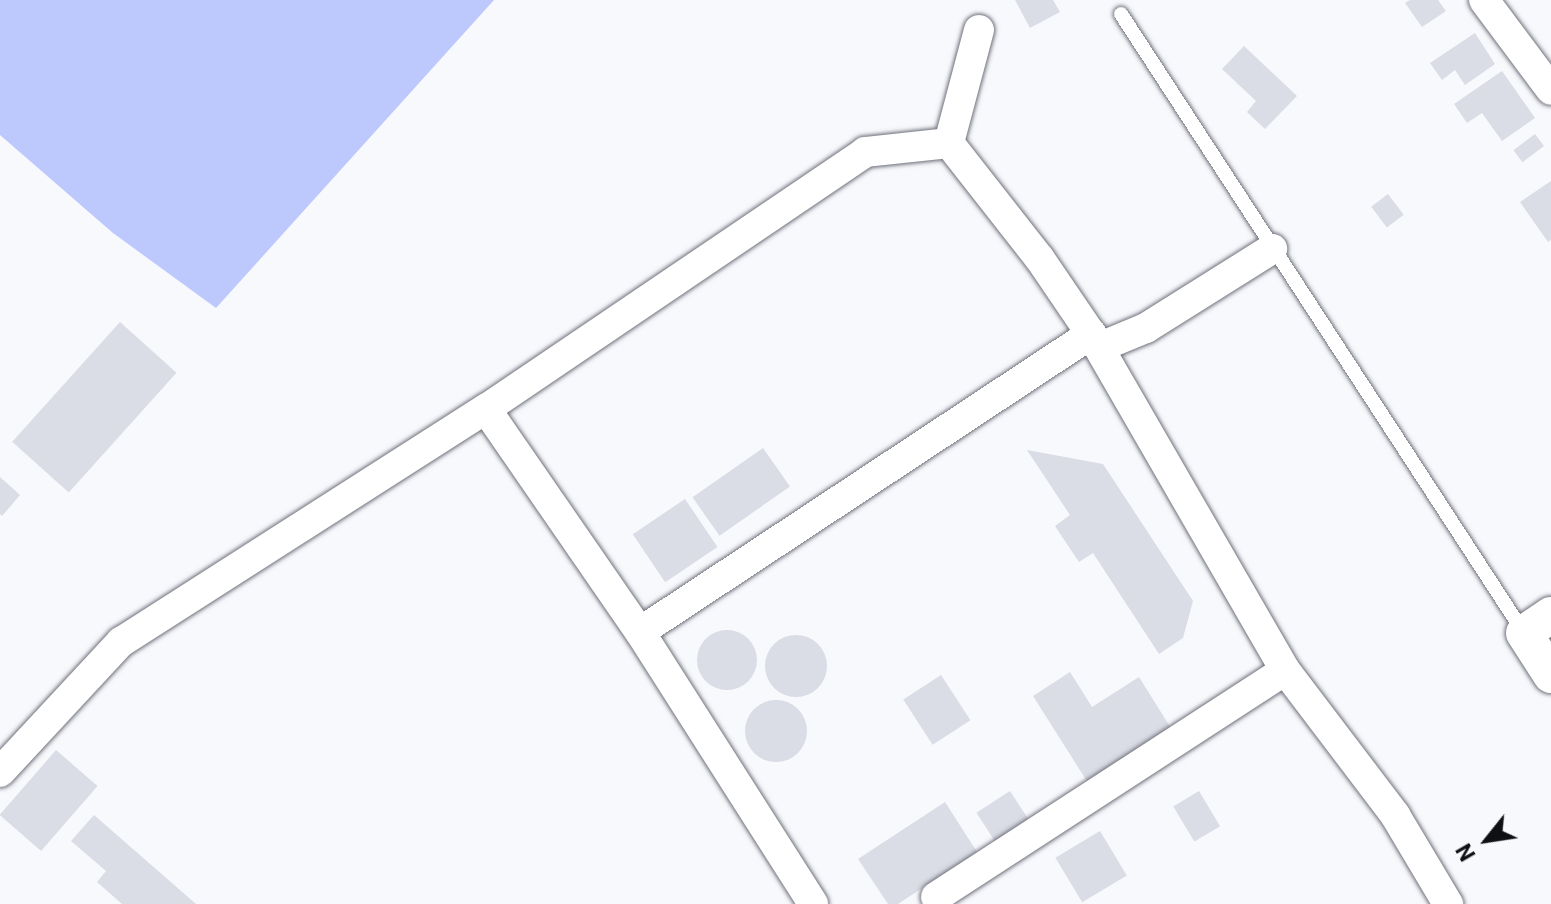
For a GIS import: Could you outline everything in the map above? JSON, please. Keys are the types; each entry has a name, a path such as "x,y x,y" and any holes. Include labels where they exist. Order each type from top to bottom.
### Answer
{"street":[{"path":"1484,0 1551,90"},
{"path":"949,143 979,30"},
{"path":"949,143 1096,341 1285,670 1395,815 1448,904"},
{"path":"0,772 121,642 486,409 865,152 949,143"},
{"path":"640,632 1096,341 1146,328 1272,249"},
{"path":"486,409 640,632 813,904"},
{"path":"1537,624 1551,675"},
{"path":"936,897 1285,670"}],"lane":[{"path":"1121,14 1272,249 1537,624"}],"shaded area":[{"path":"0,0 494,0 216,308 113,233 0,135"}],"building":[{"path":"1015,0 1053,0 1060,12 1030,28"},
{"path":"1410,0 1438,0 1446,11 1422,27 1405,3"},
{"path":"1475,33 1495,64 1465,85 1455,70 1442,80 1430,63"},
{"path":"1244,46 1297,96 1265,129 1247,112 1256,101 1222,69"},
{"path":"1502,71 1535,118 1502,141 1482,113 1467,123 1454,104"},
{"path":"1535,134 1544,146 1522,162 1513,150"},
{"path":"1551,181 1551,240 1548,242 1520,202"},
{"path":"1388,194 1404,215 1387,227 1371,207"},
{"path":"120,322 176,373 69,493 12,442"},
{"path":"763,448 790,487 720,536 693,497"},
{"path":"1027,450 1103,464 1193,601 1183,638 1159,654 1093,553 1079,562 1055,526 1070,515"},
{"path":"0,477 20,495 2,516 0,514"},
{"path":"685,499 717,547 665,582 633,534"},
{"path":"727,630 739,632 748,639 755,648 755,672 748,681 739,688 727,690 715,688 706,681 699,672 697,660 699,648 706,639 715,632"},
{"path":"790,635 802,635 818,644 825,654 825,678 818,688 802,697 790,697 770,683 765,672 765,660 779,640"},
{"path":"1070,672 1092,707 1139,677 1174,733 1090,786 1033,696"},
{"path":"941,675 970,720 933,745 903,700"},
{"path":"770,700 782,700 798,709 805,719 805,743 798,753 782,762 770,762 750,748 745,737 745,725 759,705"},
{"path":"56,750 98,786 41,851 0,814"},
{"path":"1010,791 1031,823 997,845 976,813"},
{"path":"1199,791 1220,826 1194,842 1173,806"},
{"path":"945,802 977,852 898,904 888,904 858,859"},
{"path":"94,815 196,904 122,904 97,882 106,871 71,841"},
{"path":"1100,831 1127,876 1082,902 1055,858"}]}
